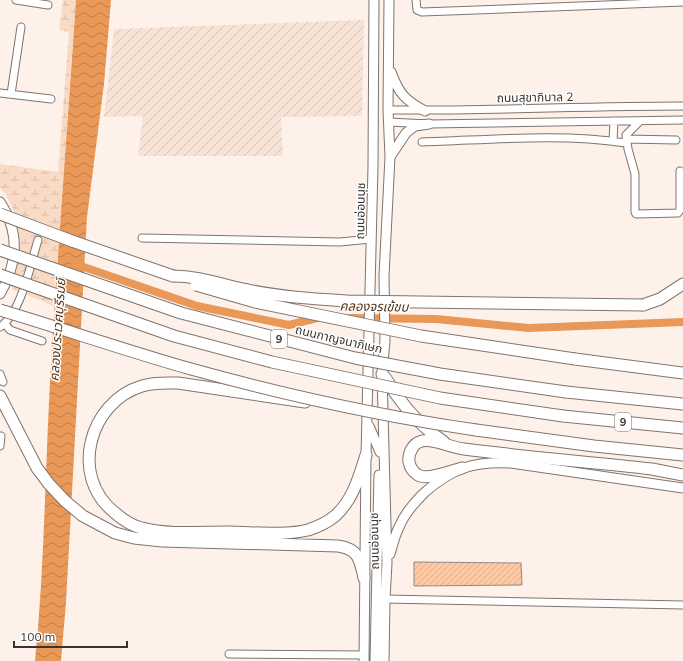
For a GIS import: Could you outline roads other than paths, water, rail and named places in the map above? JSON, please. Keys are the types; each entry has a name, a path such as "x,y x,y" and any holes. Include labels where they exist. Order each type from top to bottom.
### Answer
{"highway":[{"path":"0,214 223,293 262,303 421,336 575,359 683,373"},
{"name":"ถนนกาญจนาภิเษก","path":"0,250 181,313 355,358 440,374 566,392 683,404"},
{"name":"9","path":"0,274 174,336 272,362 440,398 563,416 683,428"},
{"path":"173,276 190,276 249,290 317,299 348,301 643,305 660,299 683,284"},
{"path":"0,310 198,371 349,407 444,425 594,446 683,455"},
{"path":"382,374 392,385 399,399 412,414 432,434 451,446"},
{"path":"349,407 178,383 160,383 142,386 118,399 109,407 102,418 95,430 90,444 88,460 90,473 95,488 112,512 126,521 142,528 162,531 285,533 308,530 324,523 334,516 345,504 354,489 366,455"},
{"path":"0,396 37,468 49,484 65,501 83,516 115,533 134,538 162,541 347,547 359,557 364,578"},
{"path":"462,468 424,477 412,468 409,461 410,453 418,442 428,441 462,449 652,469 683,475"}],"main road":[{"name":"ถนนอ่อนนุช","path":"364,658 366,455 368,422 374,111 374,0"},
{"name":"ถนนอ่อนนุช","path":"384,661 387,563 382,374 385,341 384,276 390,157 388,122 388,0"},
{"path":"388,65 396,87 402,95 425,111"},
{"path":"374,111 388,110"},
{"path":"373,123 388,122"},
{"path":"390,157 406,132 414,126 429,124"},
{"path":"0,202 8,214 15,241 11,268 0,294"},
{"name":"ถนนอ่อนนุช","path":"375,661 380,452 384,420"},
{"name":"ถนนอ่อนนุช","path":"368,422 380,452"},
{"path":"387,563 400,524 410,508 421,496 439,481 450,473 462,468 485,463 511,463 683,488"}],"street":[{"path":"16,0 34,1 48,5"},
{"path":"416,0 417,10 422,12 524,4 683,2"},
{"path":"11,94 21,27"},
{"path":"0,93 51,99"},
{"name":"ถนนสุขาภิบาล 2","path":"388,110 425,111 598,106 683,106"},
{"name":"ถนนสุขาภิบาล 2","path":"388,122 429,124 683,120"},
{"path":"640,121 626,136 635,174 636,214 678,213 680,210 680,171"},
{"path":"613,141 614,122"},
{"path":"422,142 547,137 613,141 676,140"},
{"path":"142,238 340,242 371,239"},
{"path":"38,240 19,304 2,326 42,341"},
{"path":"0,374 3,382"},
{"path":"0,436 0,446"},
{"path":"385,600 683,605"},
{"path":"229,654 364,658"}],"water":[{"name":"คลองประเวศบุรีรมย์","path":"76,0 111,0 104,84 87,217 66,602 61,661 35,661 41,587 54,319"}],"waterway":[{"name":"คลองจรเข้ขบ","path":"75,264 197,306 289,325 321,317"},
{"name":"คลองจรเข้ขบ","path":"349,318 436,319 529,328 683,322"}]}
